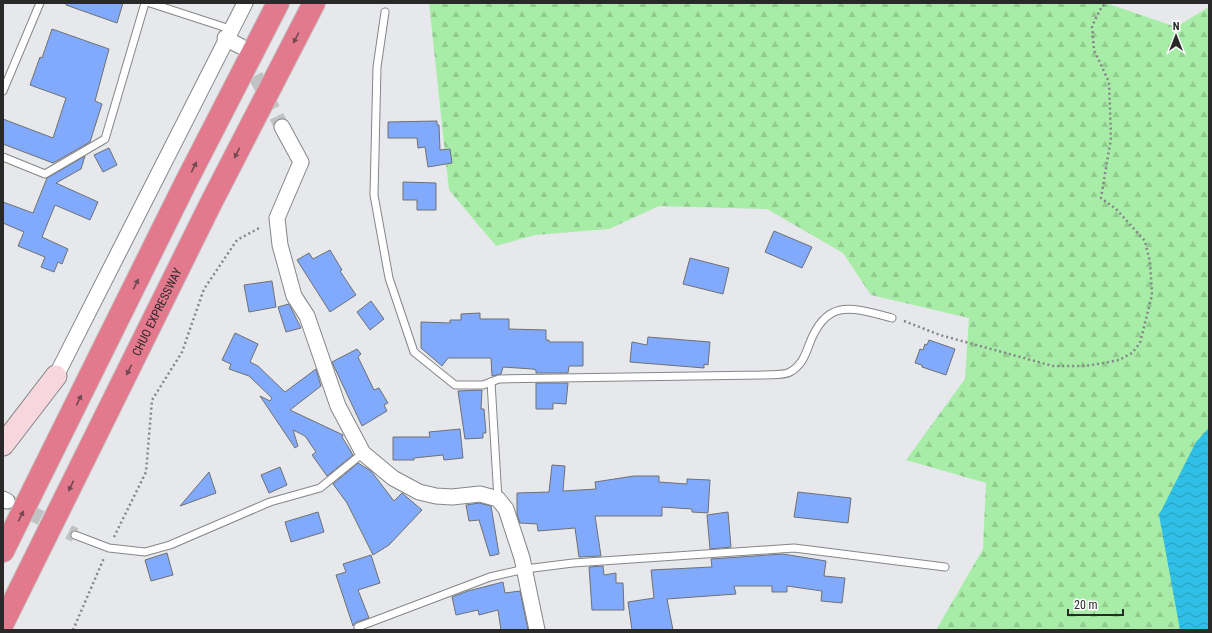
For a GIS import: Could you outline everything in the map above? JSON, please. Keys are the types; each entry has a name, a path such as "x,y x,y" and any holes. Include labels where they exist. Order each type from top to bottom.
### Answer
{"highway":[{"path":"3,551 185,184 278,3"},
{"name":"CHUO EXPRESSWAY","path":"3,623 211,203 314,3"}],"street":[{"path":"228,34 233,3"},
{"path":"3,445 56,376 245,3"},
{"path":"228,34 240,46"},
{"path":"282,127 300,162 277,218 280,244 294,296 307,316 338,406 363,453 393,478 419,492 452,497 480,494 498,499 506,510 525,569 537,630"}],"lane":[{"path":"3,91 40,3"},
{"path":"3,157 45,174 105,139 145,3"},
{"path":"150,3 228,34"},
{"path":"385,12 377,67 374,195 389,278 414,352 455,385 483,386 498,378 762,375 789,373 804,360 814,332 826,316 840,308 864,310 892,318"},
{"path":"491,382 498,499"},
{"path":"75,535 109,548 145,552 170,546 270,502 320,488 363,453"},
{"path":"358,626 490,577 525,569 573,563 794,548 945,567"}],"path":[{"path":"892,318 921,326 940,335 1053,366 1085,366 1119,360 1132,353 1140,343 1152,295 1150,262 1145,241 1116,208 1101,198 1111,138 1109,82 1094,50 1092,26 1101,8 1106,3"},
{"path":"73,630 109,548 146,472 152,400 182,352 204,289 236,240 277,218"}],"green space":[{"path":"429,3 1106,3 1176,27 1209,7 1209,630 936,630 983,549 986,483 906,460 965,379 969,318 871,295 843,253 767,209 659,206 609,229 535,235 496,246 449,190"}],"water":[{"path":"1209,428 1209,630 1180,630 1159,515 1196,442"}],"building":[{"path":"66,3 123,3 117,23 66,5"},
{"path":"52,29 109,49 95,101 102,104 90,142 53,163 3,144 3,119 53,138 66,98 30,85 40,57 42,58"},
{"path":"437,121 437,125 439,125 440,150 450,149 452,163 428,167 425,147 418,148 417,138 388,138 388,122"},
{"path":"109,148 117,165 103,172 94,155"},
{"path":"85,156 81,169 56,183 98,202 90,220 55,205 42,237 68,249 62,264 58,262 54,272 41,267 45,257 18,246 24,232 3,223 3,202 33,213 47,178"},
{"path":"403,182 436,183 436,210 417,210 417,200 403,200"},
{"path":"774,231 812,247 802,268 765,252"},
{"path":"330,250 342,270 340,271 356,295 330,312 297,260 309,253 313,259"},
{"path":"690,258 729,268 723,294 683,284"},
{"path":"272,281 276,307 249,312 244,285"},
{"path":"371,301 384,319 370,330 357,312"},
{"path":"289,304 301,328 286,332 278,307"},
{"path":"480,313 480,319 509,319 509,329 546,330 546,340 549,340 549,342 583,342 583,366 569,366 568,373 536,373 536,370 532,369 503,367 501,374 492,376 491,358 448,358 442,366 421,348 421,322 450,323 450,320 461,320 461,314"},
{"path":"235,333 258,344 250,362 258,366 285,392 316,369 321,386 290,410 343,435 342,437 353,455 327,476 312,455 316,452 305,436 293,430 298,446 295,448 260,396 270,401 272,398 249,376 229,369 231,364 222,360"},
{"path":"648,337 710,342 708,365 704,364 704,368 630,362 632,342 647,345"},
{"path":"929,340 955,349 946,375 922,367 922,365 915,363 920,349 923,350 925,344 927,345"},
{"path":"357,349 361,354 358,357 374,390 379,388 388,403 384,405 387,411 362,426 332,362"},
{"path":"536,383 568,383 566,404 553,403 553,409 536,409"},
{"path":"482,390 481,409 484,409 486,433 483,433 483,438 465,439 458,391"},
{"path":"460,429 463,458 444,460 443,455 414,458 414,460 393,460 393,437 430,437 429,432"},
{"path":"358,463 371,471 394,501 402,493 422,510 389,545 373,555 347,503 333,484"},
{"path":"552,465 565,466 563,491 596,489 595,482 634,476 659,476 659,482 687,484 687,479 710,480 708,513 692,512 692,509 662,507 662,516 595,516 601,556 579,557 575,528 538,531 537,524 520,523 517,514 517,493 549,492"},
{"path":"280,467 287,485 269,493 261,475"},
{"path":"209,472 216,493 180,506"},
{"path":"798,492 851,498 848,523 794,517"},
{"path":"479,503 491,506 499,554 490,556 479,520 469,521 466,505"},
{"path":"318,512 324,532 291,542 285,522"},
{"path":"728,512 731,547 710,549 707,515"},
{"path":"167,553 173,575 151,581 145,560"},
{"path":"783,554 826,561 824,576 845,578 842,603 821,601 822,591 787,586 787,592 772,592 772,586 734,586 736,594 667,599 673,630 632,630 628,602 654,598 651,570 712,567 711,559"},
{"path":"371,555 380,583 358,590 369,618 356,622 353,626 336,575 346,572 343,564"},
{"path":"603,566 604,575 616,573 616,583 623,583 624,610 592,610 589,567"},
{"path":"503,582 505,593 520,591 528,630 501,630 498,610 479,615 478,610 456,615 452,597 468,591"}],"tunnel":[{"path":"245,55 282,127"},
{"path":"7,501 75,535"}]}
